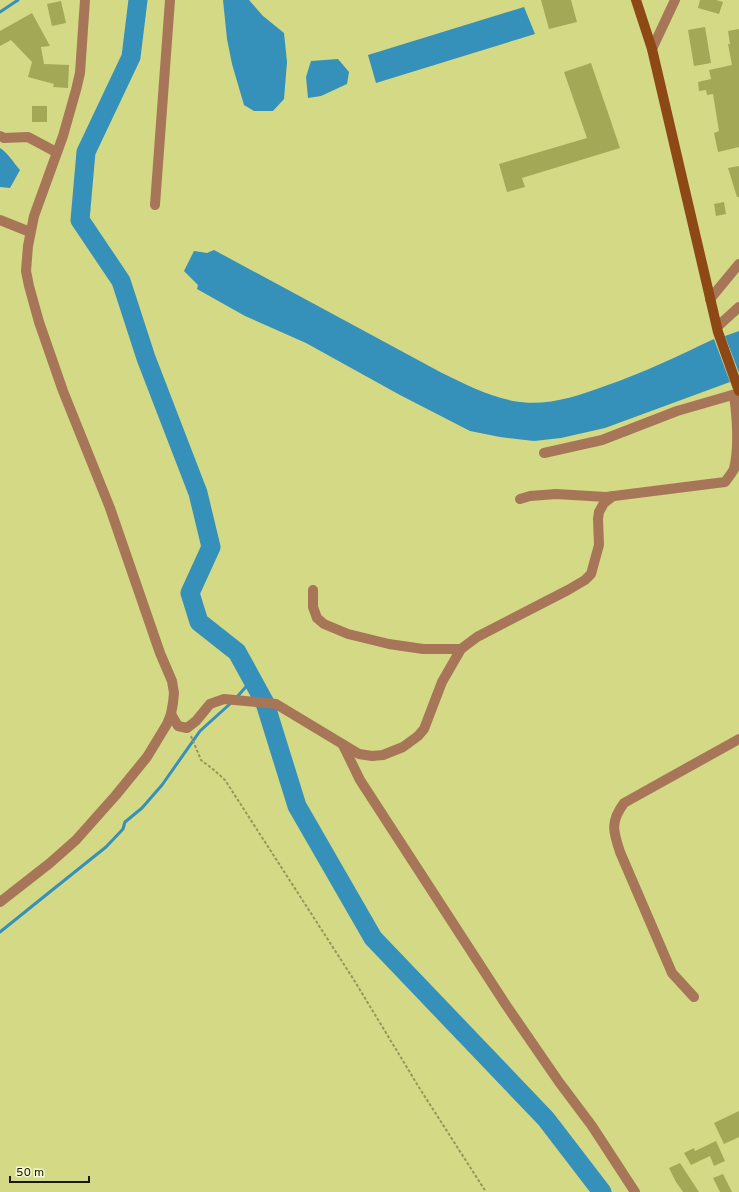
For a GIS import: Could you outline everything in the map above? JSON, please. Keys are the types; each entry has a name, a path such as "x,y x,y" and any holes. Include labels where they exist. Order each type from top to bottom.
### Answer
{"main road":[{"path":"636,0 652,49 710,299 737,392"}],"street":[{"path":"0,902 50,863 76,840 147,758 171,714 174,693 172,681 160,653 110,508 63,391 39,322 26,271 30,232 34,216 68,121 80,73 85,0"},
{"path":"155,205 170,0"},
{"path":"652,49 675,0"},
{"path":"0,136 4,138 28,137 56,152"},
{"path":"0,220 30,232"},
{"path":"710,299 739,264"},
{"path":"718,330 739,307"},
{"path":"520,499 530,496 556,494 606,497 725,482 734,470 738,456 737,392 677,411 602,440 544,453"},
{"path":"171,714 178,726 187,728 196,721 210,704 224,699 276,704 359,754 372,756 383,755 403,747 418,736 424,729 442,682 461,648 477,636 568,590 585,580 591,574 599,545 599,512 604,503 612,496"},
{"path":"313,590 313,607 317,618 324,624 348,634 389,644 423,649 461,648"},
{"path":"694,997 672,973 620,852 614,833 616,813 624,803 739,739"},
{"path":"343,745 360,780 506,1005 559,1082 592,1126 635,1192"}],"path":[{"path":"190,736 201,760 225,780 354,980 420,1089 486,1192"}],"water":[{"path":"223,0 249,0 263,16 284,33 287,62 284,99 273,111 254,111 244,105 232,64 227,39"},
{"path":"524,7 535,34 376,83 368,55"},
{"path":"338,59 349,72 347,84 321,96 308,98 306,77 311,61"},
{"path":"0,148 8,155 20,170 10,188 0,187"},
{"path":"214,250 442,373 477,389 504,399 525,403 537,403 571,397 633,376 714,339 730,382 605,428 561,438 534,441 500,437 470,431 400,395 306,343 245,316 197,289 198,285 184,271 194,251 207,253"},
{"path":"739,331 739,373 725,336"}],"building":[{"path":"541,0 571,0 577,22 549,29"},
{"path":"700,0 716,0 723,2 719,14 698,8"},
{"path":"61,1 66,23 52,26 47,4"},
{"path":"32,13 50,46 41,47 44,64 69,65 68,88 53,87 54,84 28,77 32,62 11,40 0,46 0,31"},
{"path":"705,27 711,63 694,66 688,30"},
{"path":"739,29 739,147 718,152 714,133 719,131 713,94 707,95 706,90 699,91 698,82 711,79 709,70 732,65 728,44 730,44 728,31"},
{"path":"591,63 620,148 522,178 525,187 507,192 499,164 587,138 564,72"},
{"path":"32,106 47,106 47,122 32,122"},
{"path":"739,166 739,197 737,197 728,168"},
{"path":"724,202 726,214 716,216 714,204"},
{"path":"739,1111 739,1137 724,1144 714,1123"},
{"path":"716,1141 725,1161 714,1166 710,1156 691,1165 684,1153 694,1148 695,1151"},
{"path":"680,1163 699,1192 683,1192 676,1182 669,1168"},
{"path":"723,1174 732,1192 720,1192 713,1178"}],"waterway":[{"path":"0,12 18,0"},
{"path":"138,0 131,57 86,152 80,220 121,281 146,358 198,493 211,547 190,593 199,622 237,652 265,703 297,806 373,938 546,1119 602,1192"},
{"path":"236,698 252,680"},
{"path":"0,932 106,847 123,829 125,822 142,808 162,785 200,731 231,703"},
{"path":"597,1192 598,1186"}]}
